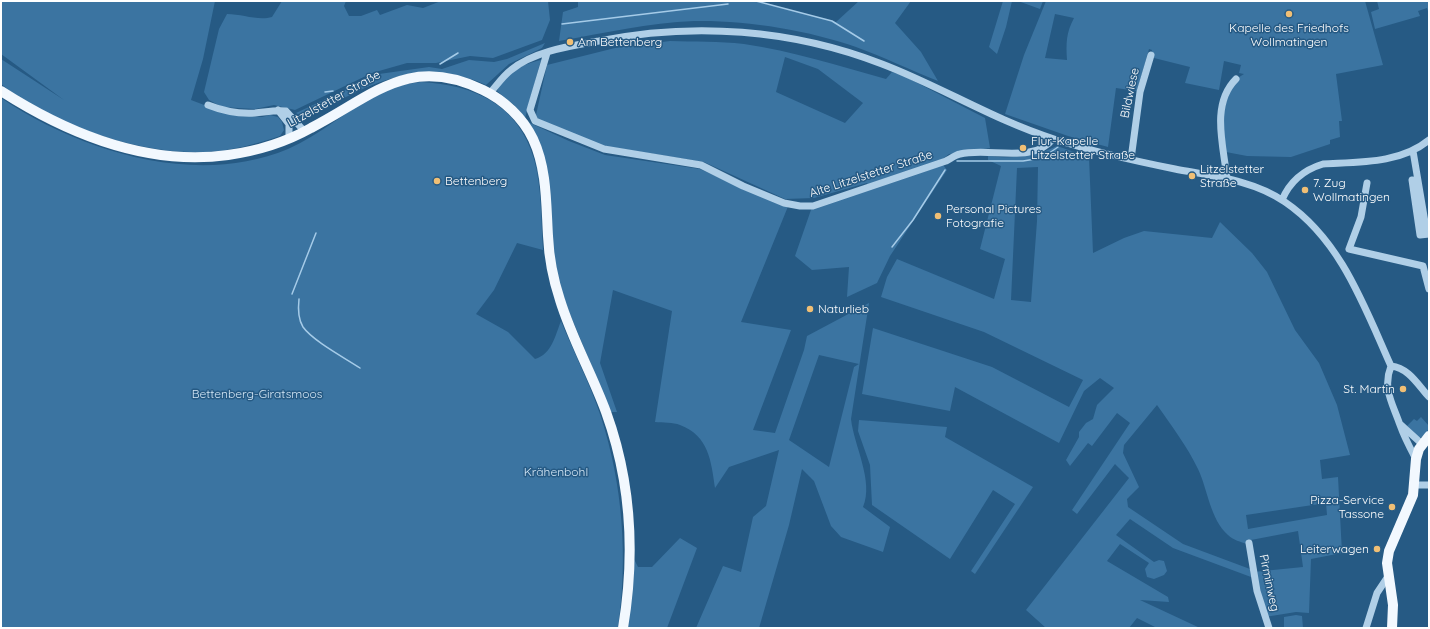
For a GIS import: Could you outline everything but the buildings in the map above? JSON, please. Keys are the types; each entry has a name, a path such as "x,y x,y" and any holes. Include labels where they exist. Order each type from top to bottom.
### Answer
{"main road":[{"name":"Litzelstetter Straße","path":"1,91 54,122 88,136 145,152 194,157 222,156 254,151 289,139 305,132 384,85 408,78 436,76 457,80 490,93 507,106 523,123 532,138 540,157 546,196 548,238 553,278 570,330 606,413 617,450 625,488 630,548 623,628"},
{"path":"1392,628 1393,604 1388,563 1389,551 1410,504 1415,485 1416,459 1421,446 1429,436"}],"street":[{"path":"490,93 513,68 532,58 547,53 613,38 661,31 717,30 790,38 824,46 882,64 1024,128 1053,139 1131,159 1227,179 1262,190 1282,200 1311,223 1325,238 1337,256 1358,294 1391,366 1388,373 1387,389 1389,400 1404,437 1416,459"},
{"name":"Alte Litzelstetter Straße","path":"547,53 530,110 535,121 604,149 701,165 743,186 784,203 800,206 813,206 946,161 959,154 979,152 1028,152 1047,147 1053,139"},
{"name":"Bildwiese","path":"1131,159 1140,92 1151,55"},
{"path":"1227,179 1221,123 1224,98 1227,91 1236,79"},
{"path":"208,105 226,112 252,113 278,110 286,111 305,132"},
{"path":"278,110 288,124 289,139"},
{"path":"1282,200 1287,188 1293,181 1316,166 1323,164 1375,160 1413,151 1429,140"},
{"path":"1413,151 1418,181 1412,180 1420,235 1428,234"},
{"path":"1337,256 1349,249 1361,217 1368,183"},
{"path":"1349,249 1423,266 1429,289"},
{"path":"1391,366 1397,367 1410,374 1429,397"},
{"path":"1401,427 1421,446"},
{"path":"1415,485 1429,485"},
{"name":"Pirminweg","path":"1249,543 1257,591 1269,628"},
{"path":"1366,628 1377,593 1389,575"}],"green space":[{"path":"1,1 215,1 203,59 191,100 228,114 262,117 270,115 278,117 282,122 284,130 280,136 234,149 206,152 180,152 125,143 71,124 22,99 1,84 1,59 64,100 1,54"},
{"path":"282,1 346,1 344,6 349,16 361,16 377,10 380,15 407,5 423,8 441,1 548,1 550,20 542,40 493,58 470,56 436,63 407,63 372,73 295,110 274,105 255,109 222,107 209,100 204,92 219,29 227,14 256,18 272,17"},
{"path":"578,1 754,1 836,22 859,1 911,1 895,23 921,52 938,81 856,47 837,41 797,31 755,24 714,21 677,22 559,41 563,12 578,7"},
{"path":"1003,1 1012,1 1006,27 997,54 989,47"},
{"path":"1018,1 1043,1 1040,9"},
{"path":"1046,1 1365,1 1383,65 1336,74 1342,121 1339,121 1340,137 1330,140 1330,144 1291,157 1247,156 1226,152 1222,111 1236,79 1244,74 1239,73 1241,65 1224,61 1219,90 1185,83 1190,67 1150,57 1152,50 1149,49 1137,91 1116,88 1108,147 1068,136 1005,114 1024,55","holes":["1055,14 1074,18 1069,28 1067,38 1067,60 1045,58"]},
{"path":"1377,1 1429,1 1429,14 1427,8 1418,11 1420,16 1375,29 1371,12 1379,9"},
{"path":"670,41 735,43 798,55 886,79 892,72 904,76 985,118 990,148 949,154 940,161 947,170 890,256 877,283 847,297 849,267 812,270 795,256 812,207 868,185 867,183 814,198 785,199 704,162 604,146 537,120 536,115 547,65 615,48","holes":["785,57 818,69 863,103 845,123 776,92"]},
{"path":"545,43 542,48 509,64 486,85 461,76 437,73 414,74 392,78 370,86 305,119 296,113 379,74 429,67 442,69 469,60 494,62 507,59"},
{"path":"541,60 525,118 514,105 497,91 505,79 515,70"},
{"name":"Bettenberg-Giratsmoos","path":"421,82 459,88 476,93 491,101 505,111 517,124 527,140 534,159 540,193 543,250 517,243 494,290 476,314 508,332 535,359 541,357 549,349 561,321 601,417 619,495 622,522 623,575 618,628 1,628 1,98 32,117 66,134 102,148 139,158 177,164 215,165 252,160 288,149 311,137 355,107 383,91"},
{"path":"528,122 569,141 605,155 700,169 742,188 789,204 741,322 791,330 753,430 775,433 804,350 807,336 869,303 851,419 865,475 866,497 863,507 890,527 883,552 841,537 831,526 814,481 802,469 789,525 759,628 696,628 723,566 741,572 753,517 766,506 779,450 729,467 715,488 707,450 697,436 690,430 677,424 655,422 672,311 613,290 600,363 617,412 611,412 564,300 557,277","holes":["819,355 859,364 854,367 829,467 789,440"]},
{"path":"1057,146 1089,157 1093,253 1124,238 1144,231 1212,238 1220,222 1252,253 1267,272 1295,330 1319,363 1337,405 1350,455 1320,460 1322,479 1338,477 1342,553 1311,559 1309,613 1296,612 1265,617 1253,572 1303,567 1298,531 1251,540 1247,544 1230,537 1217,521 1213,513 1194,460 1157,405 1124,445 1123,453 1139,487 1127,499 1128,507 1183,544 1250,569 1251,577 1173,548 1130,519 1116,535 1154,562 1159,560 1164,561 1167,571 1164,575 1154,579 1147,577 1145,569 1149,563 1120,544 1107,561 1168,597 1169,602 1140,600 1200,628 1157,628 1137,618 1129,628 1046,628 1026,610 1129,478 1115,464 1077,514 1072,510 1130,423 1117,413 1092,446 1088,443 1070,466 1066,460 1079,437 1079,432 1086,423 1093,419 1097,405 1114,388 1100,378 1084,391 1059,443 955,387 950,411 862,394 873,328 992,367 1069,407 1083,380 984,332 881,297 887,277 897,259 994,299 1005,259 980,249 1001,166 988,160 988,156 1015,157 1032,155","holes":["1038,167 1037,221 1031,302 1011,300 1017,168","1326,503 1327,515 1248,529 1246,515"]},
{"path":"1421,417 1429,426 1429,429 1422,437 1418,438 1407,426 1414,419 1417,421"},
{"path":"859,420 947,427 945,437 1033,487 975,574 971,571 1015,504 993,490 950,559 872,505 870,465 858,431"},
{"path":"680,538 697,548 667,628 626,628 633,557 638,567 652,567"},
{"path":"1296,615 1302,616 1303,628 1284,628 1284,617"}],"waterway":[{"path":"756,1 832,21 864,41"},
{"path":"562,24 728,4"},
{"path":"440,64 458,53"},
{"path":"325,92 333,91"},
{"path":"957,161 1023,161 1042,158 1058,147"},
{"path":"892,247 913,220 945,170"},
{"path":"292,294 316,233"},
{"path":"299,299 299,317 303,327 314,338 360,368"}],"place":[{"name":"Kapelle des Friedhofs Wollmatingen","path":"1289,14"},
{"name":"Am Bettenberg","path":"570,42"},
{"name":"Flur-Kapelle Litzelstetter Straße","path":"1023,148"},
{"name":"Litzelstetter Straße","path":"1192,176"},
{"name":"Bettenberg","path":"437,181"},
{"name":"7. Zug Wollmatingen","path":"1305,190"},
{"name":"Personal Pictures Fotografie","path":"938,216"},
{"name":"Naturlieb","path":"810,309"},
{"name":"St. Martin","path":"1403,389"},
{"name":"Pizza-Service Tassone","path":"1392,507"},
{"name":"Leiterwagen","path":"1377,549"}],"park label":[{"name":"Krähenbohl","path":"556,472"}]}
